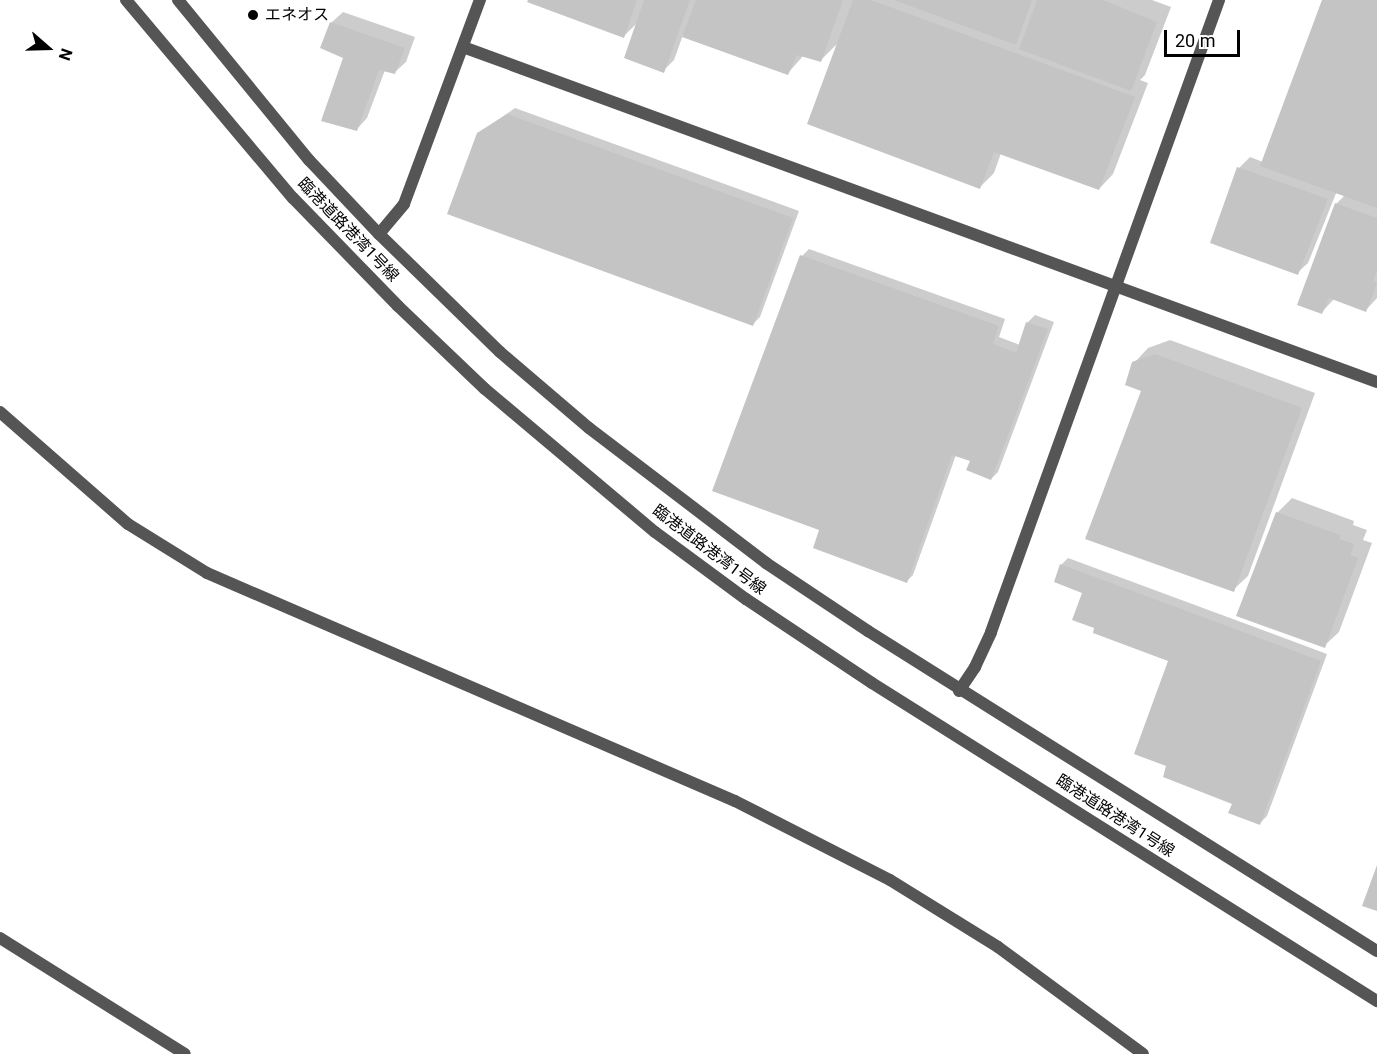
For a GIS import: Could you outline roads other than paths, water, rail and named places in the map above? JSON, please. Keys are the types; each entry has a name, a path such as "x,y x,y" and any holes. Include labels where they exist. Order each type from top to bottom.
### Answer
{"street":[{"name":"臨港道路港湾1号線","path":"126,0 293,198 398,306 485,389 655,532 746,599 872,683 1377,1001"},
{"name":"臨港道路港湾1号線","path":"178,0 309,160 378,234 500,352 589,428 766,563 959,690 1377,951"},
{"path":"378,234 405,204 480,0"},
{"path":"959,690 975,667 990,632 1219,0"},
{"path":"463,47 1377,382"},
{"path":"0,412 128,524 207,573 735,801 890,880 998,947 1143,1054"},
{"path":"0,939 185,1054"}],"place":[{"name":"エネオス","path":"253,15"}]}
